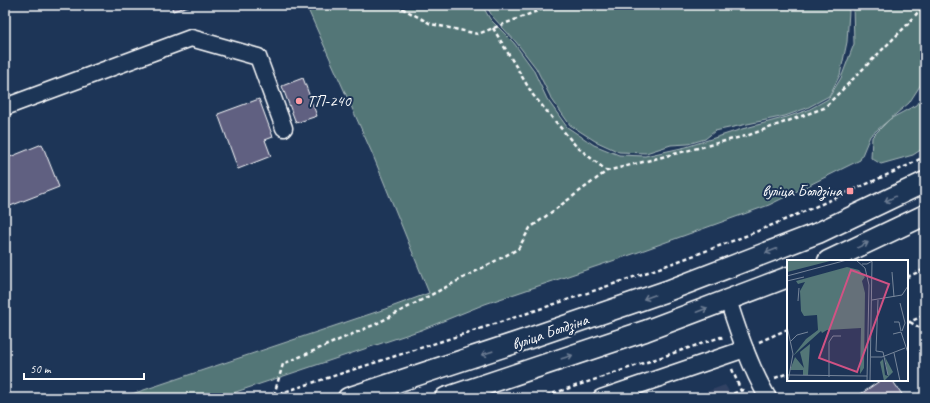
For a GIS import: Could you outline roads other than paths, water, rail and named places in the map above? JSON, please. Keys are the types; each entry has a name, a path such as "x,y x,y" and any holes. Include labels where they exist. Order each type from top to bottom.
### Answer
{"main road":[{"name":"вуліца Болдзіна","path":"348,398 521,342 667,291 818,233 925,182"},
{"path":"830,260 925,215"},
{"name":"вуліца Болдзіна","path":"445,398 645,331 787,277"},
{"path":"521,342 535,346 540,352 539,360 530,370"}],"lane":[{"path":"5,106 191,38 258,57 284,128"},
{"path":"728,300 745,349 760,384 768,398"},
{"path":"601,398 745,349"}],"place":[{"name":"ТП-240","path":"299,101"},
{"name":"вуліца Болдзіна","path":"850,191"}]}
